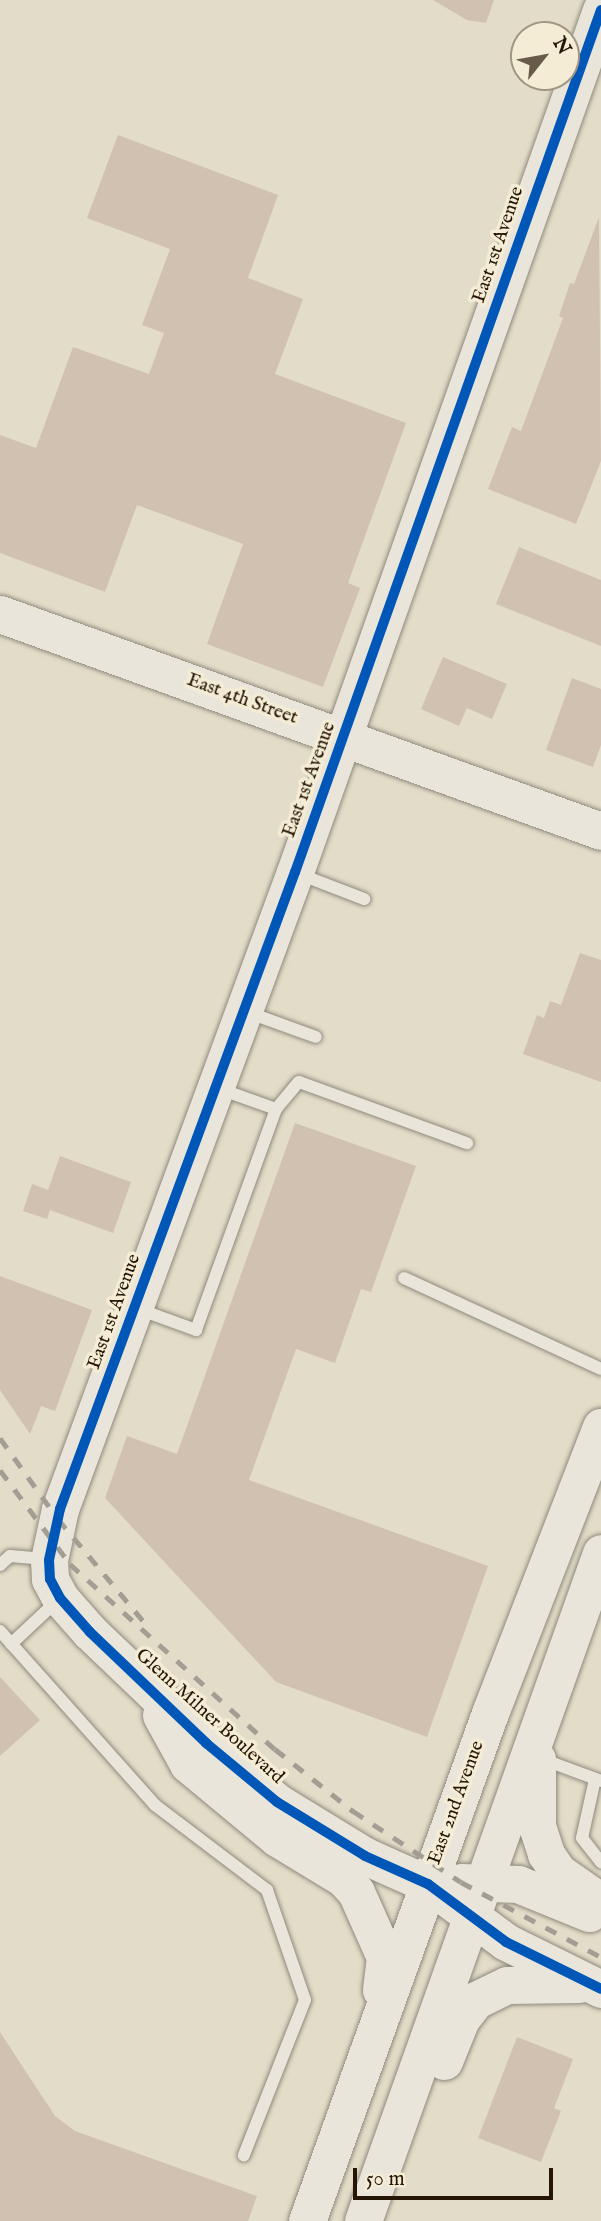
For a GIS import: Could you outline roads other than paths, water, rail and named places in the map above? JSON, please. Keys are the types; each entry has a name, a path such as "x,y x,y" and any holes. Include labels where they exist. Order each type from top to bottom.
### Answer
{"street":[{"name":"East 1st Avenue","path":"49,1560 60,1510 245,1011 601,10"},
{"name":"East 4th Street","path":"0,614 601,831"},
{"name":"East 2nd Avenue","path":"307,2221 379,2015 601,1427"},
{"path":"363,2221 477,1898 537,1744 601,1553"},
{"name":"Glenn Milner Boulevard","path":"49,1560 50,1579 61,1598 149,1688 277,1802 355,1851 428,1884 477,1898 517,1884 601,1917"},
{"path":"149,1688 188,1764 277,1838 343,1878 356,1892 385,1957 379,2015"},
{"path":"537,1744 537,1826 546,1854 558,1872 601,1902"},
{"path":"477,1898 506,1942 596,1987"},
{"path":"390,2146 419,2122 461,2019 476,2000 507,1985 527,1982 596,1987"}],"lane":[{"path":"295,872 364,899"},
{"path":"245,1011 316,1037"},
{"path":"135,1308 195,1330 276,1109 299,1082 467,1143"},
{"path":"217,1087 276,1109"},
{"path":"404,1278 601,1369"},
{"path":"0,1565 10,1556 49,1560"},
{"path":"11,1644 61,1598"},
{"path":"0,1631 155,1805 267,1890 305,2000 244,2155"},
{"path":"537,1744 598,1780 582,1838 601,1862"}],"railway":[{"path":"0,1438 58,1519 145,1623"},
{"path":"0,1470 70,1564 275,1749 353,1811 461,1882 601,1957"}]}
